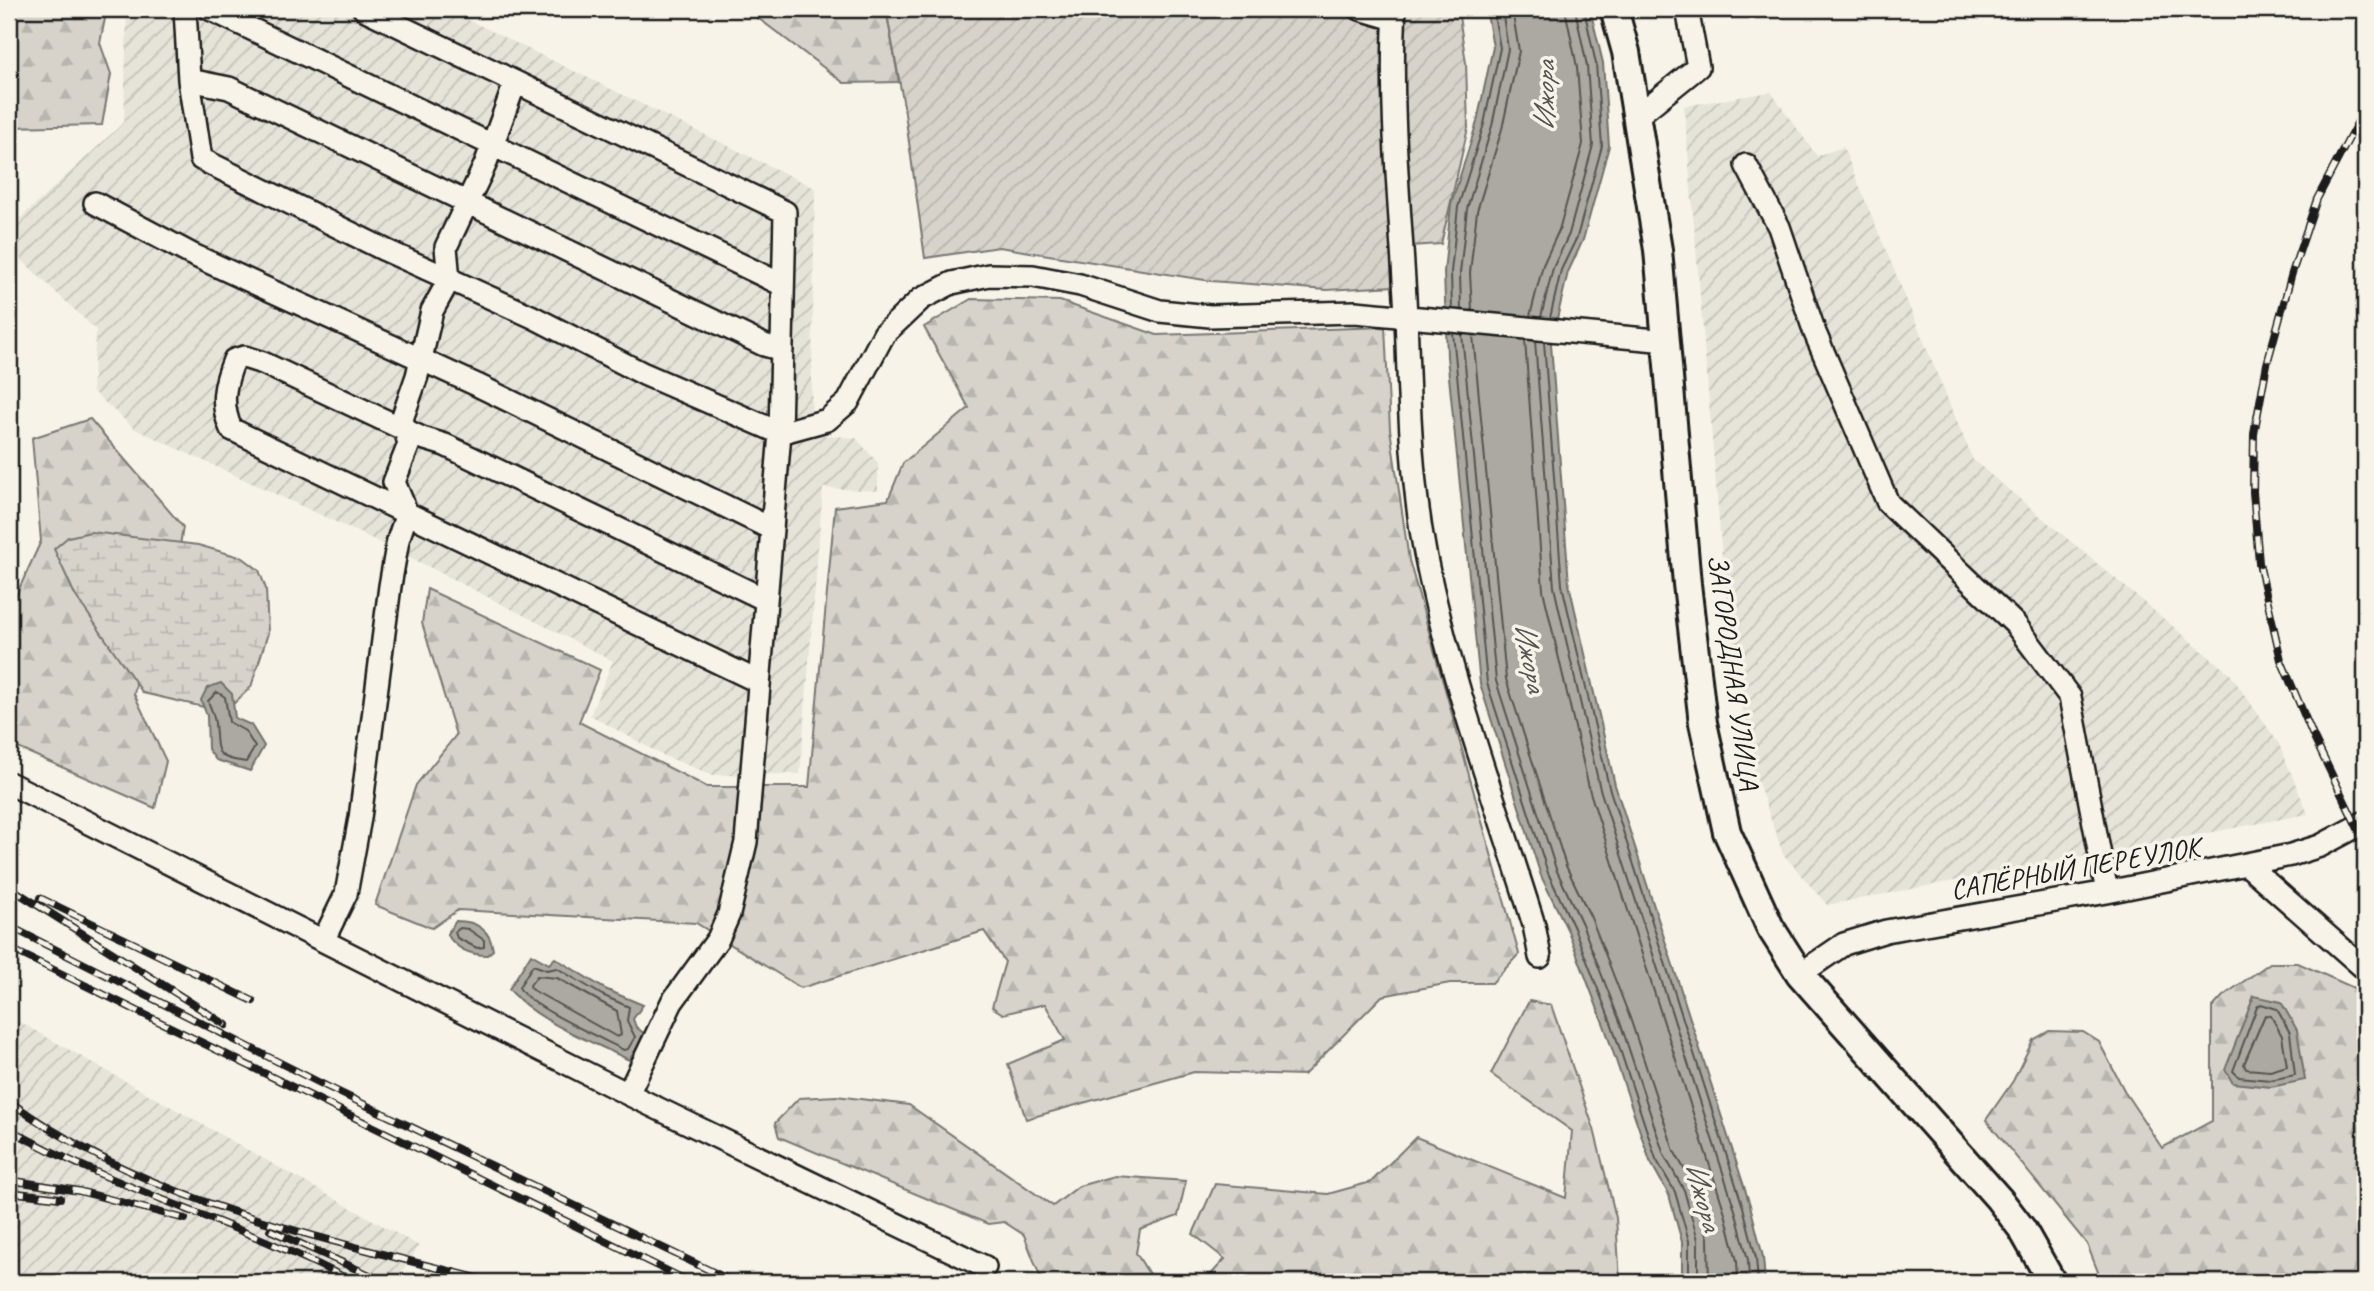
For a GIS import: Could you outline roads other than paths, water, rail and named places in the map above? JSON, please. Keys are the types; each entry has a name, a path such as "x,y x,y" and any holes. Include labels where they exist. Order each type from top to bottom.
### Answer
{"main road":[{"name":"ЗАГОРОДНАЯ УЛИЦА","path":"1614,9 1626,52 1658,250 1687,584 1703,723 1727,832 1770,927 1800,974 1999,1199 2022,1229 2052,1282"}],"street":[{"path":"185,9 189,80 201,159 449,280 533,317 644,374 780,433 827,420 848,402 884,334 921,299 952,283 989,275 1033,276 1080,285 1160,311 1198,315 1355,312 1667,341"},
{"path":"210,9 783,285"},
{"path":"364,9 785,212 780,433 746,842 729,914 718,939 672,1002 628,1094"},
{"path":"1360,9 1394,14 1393,127 1406,316 1411,455 1425,553 1446,637 1534,925 1541,957"},
{"path":"1636,117 1698,67 1687,9"},
{"path":"189,80 229,88 764,345 782,349"},
{"path":"324,939 346,894 360,818 390,586 398,540 407,513 394,482 409,444 402,419 432,311 449,280 446,247 515,83"},
{"path":"1746,165 1779,227 1815,332 1888,503 2015,624 2070,697 2107,892"},
{"path":"95,203 191,254 419,359 772,529"},
{"path":"759,682 231,429 222,410 226,380 234,360 244,357 263,363 405,431 444,445 766,600"},
{"path":"9,783 628,1094 985,1267"},
{"name":"САПЁРНЫЙ ПЕРЕУЛОК","path":"1800,974 1844,944 1886,930 2107,892 2246,864 2320,846 2365,822"},
{"path":"2246,864 2365,969"}],"water":[{"name":"Ижора","path":"1486,9 1590,9 1603,63 1609,146 1583,240 1568,272 1551,344 1569,584 1615,785 1750,1205 1763,1257 1765,1282 1682,1282 1682,1242 1669,1195 1650,1161 1605,1028 1568,931 1541,876 1480,684 1447,357 1444,272 1451,205 1477,122 1493,47"},
{"path":"221,683 232,694 235,718 251,725 264,746 250,771 216,760 208,749 207,716 201,700 207,688"},
{"path":"456,921 481,928 489,937 493,950 487,955 481,955 459,947 447,934"},
{"path":"531,954 549,964 555,958 605,989 643,1005 633,1019 636,1027 646,1035 629,1060 549,1021 534,1012 509,989"},
{"path":"2254,996 2281,1002 2297,1030 2305,1080 2271,1087 2233,1083 2225,1070"}],"railway":[{"path":"2365,108 2317,199 2292,273 2267,364 2254,434 2253,492 2259,563 2281,660 2314,738 2365,843"},
{"path":"9,887 226,1025"},
{"path":"40,898 253,1001"},
{"path":"9,926 326,1086 734,1282"},
{"path":"9,948 690,1282"},
{"path":"9,1101 63,1137 120,1167 180,1192 303,1233 492,1282"},
{"path":"9,1129 93,1171 268,1242 353,1282"},
{"path":"9,1180 79,1191 185,1219"},
{"path":"9,1192 60,1198"},
{"path":"270,1230 385,1282"}]}
